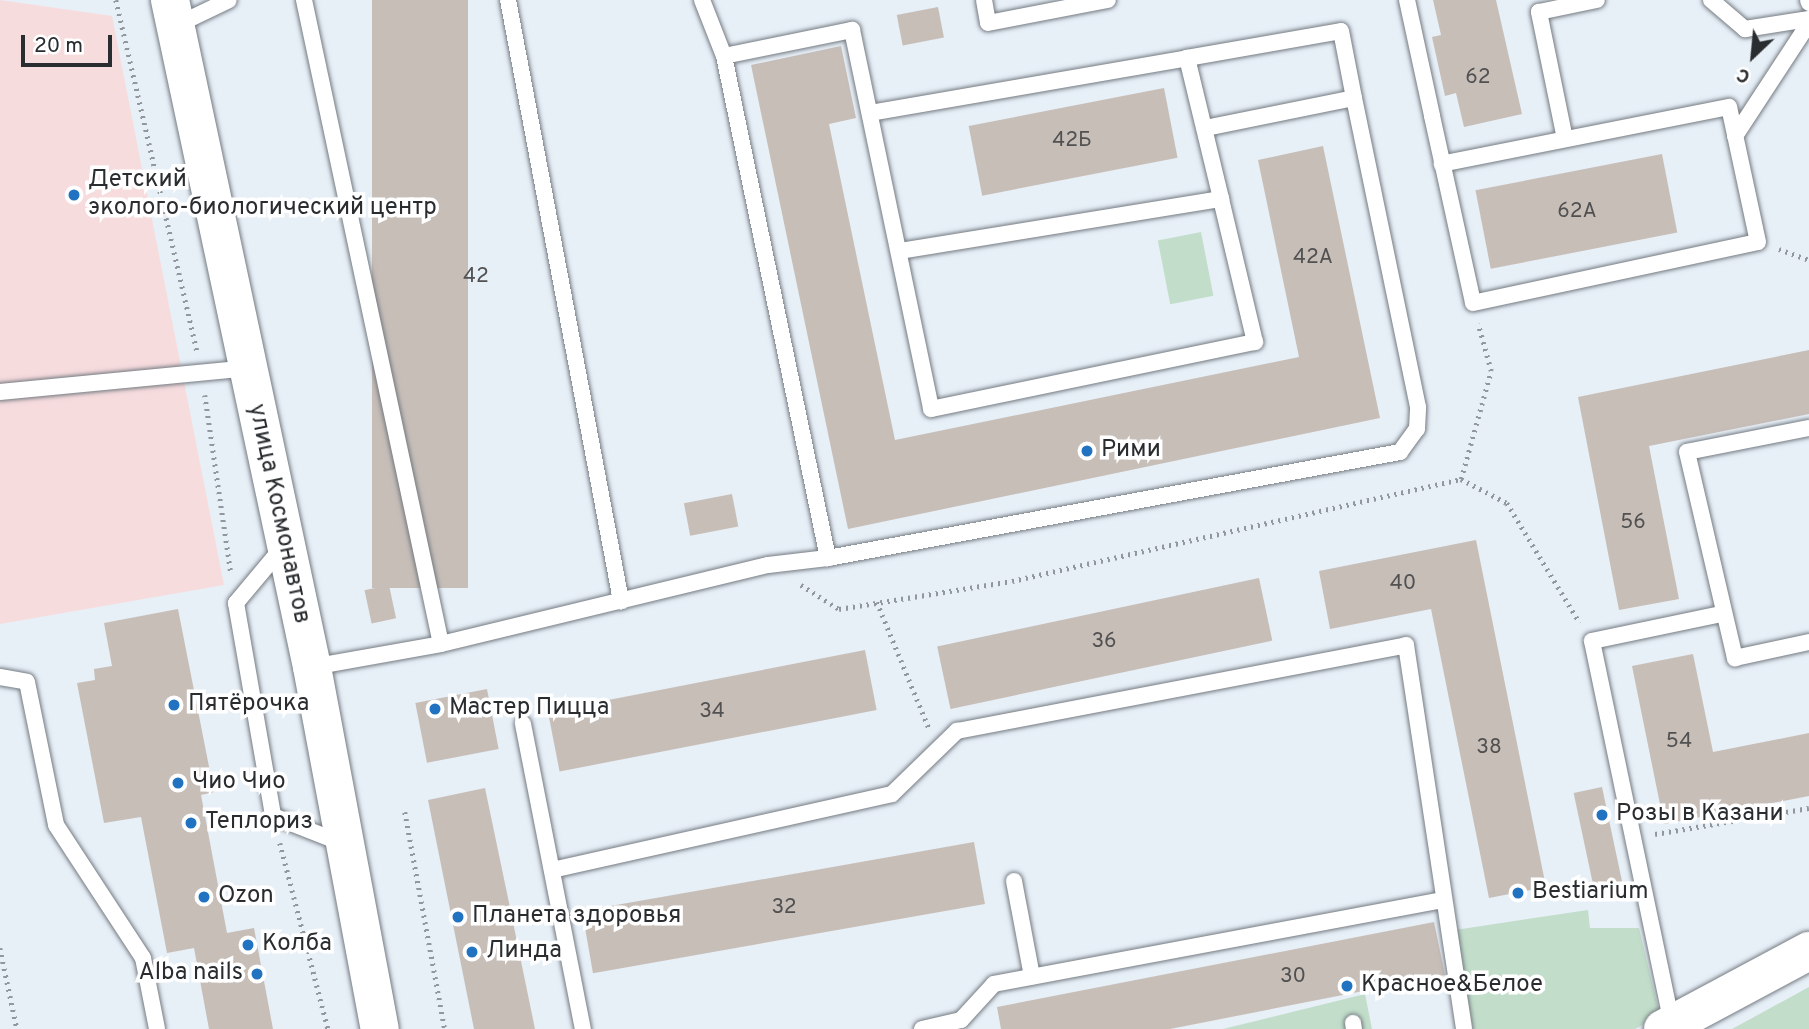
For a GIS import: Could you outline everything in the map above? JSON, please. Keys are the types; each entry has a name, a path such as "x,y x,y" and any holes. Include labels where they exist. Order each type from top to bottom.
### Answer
{"street":[{"name":"улица Космонавтов","path":"175,12 282,548 312,667 380,1029"},
{"path":"1668,1026 1809,951"}],"lane":[{"path":"175,12 229,0"},
{"path":"304,0 441,644"},
{"path":"508,0 621,601"},
{"path":"702,0 723,56 828,558"},
{"path":"984,0 988,23 1108,0"},
{"path":"1407,0 1442,163 1473,303 1758,242 1729,107 1442,163"},
{"path":"1565,139 1539,12 1597,0"},
{"path":"1711,0 1745,29 1809,21"},
{"path":"1735,136 1809,21"},
{"path":"723,56 852,30 930,409 1255,342 1187,58"},
{"path":"312,667 441,644 768,565 828,558 1400,452 1417,429 1418,407 1341,31 870,113"},
{"path":"1205,128 1353,98"},
{"path":"899,251 1221,199"},
{"path":"0,392 247,368"},
{"path":"1809,428 1687,452 1721,614 1735,658 1809,642"},
{"path":"282,548 236,603 273,816 347,846"},
{"path":"1668,1026 1592,641 1721,614"},
{"path":"552,870 892,794 957,731 1406,645 1442,900 1464,1029"},
{"path":"0,677 27,682 56,825 143,958 157,1029"},
{"path":"523,724 583,1029"},
{"path":"1014,881 1032,976"},
{"path":"922,1029 961,1025 994,984 1442,900"}],"path":[{"path":"116,0 201,372 236,603"},
{"path":"1758,242 1809,260"},
{"path":"1461,479 1491,371 1473,303"},
{"path":"768,565 839,609 1013,581 1461,479 1507,503 1592,641"},
{"path":"877,602 938,749"},
{"path":"1633,838 1809,808"},
{"path":"405,811 445,1029"},
{"path":"273,816 328,1029"},
{"path":"0,947 17,1029"}],"shaded area":[{"name":"Детский эколого-биологический центр","path":"0,0 112,16 224,585 0,624"}],"green space":[{"path":"1201,232 1213,296 1170,304 1158,240"},
{"path":"1588,910 1590,928 1639,928 1660,1016 1635,1029 1473,1029 1455,930"},
{"path":"1809,987 1809,1029 1732,1029"},
{"path":"1365,994 1372,1029 1223,1029"}],"building":[{"path":"372,0 468,0 468,588 372,588"},
{"path":"1433,0 1496,0 1522,114 1464,127 1456,93 1445,96 1432,37 1441,35"},
{"path":"938,7 944,37 903,45 897,15"},
{"path":"841,46 856,118 829,124 895,440 1299,357 1258,160 1323,146 1380,418 848,529 751,65"},
{"path":"1164,88 1178,158 982,196 969,126"},
{"path":"1662,154 1677,233 1491,269 1475,190"},
{"path":"1809,350 1809,414 1649,446 1679,599 1619,610 1578,397"},
{"path":"732,494 738,526 690,536 684,503"},
{"path":"1476,540 1546,887 1489,898 1431,609 1330,629 1319,571"},
{"path":"1259,578 1272,641 950,709 937,646"},
{"path":"389,585 396,618 372,623 365,590"},
{"path":"178,609 214,792 201,795 227,933 254,928 273,1029 209,1029 194,948 167,953 141,817 104,823 77,683 95,680 94,669 112,666 104,623"},
{"path":"865,650 877,710 560,772 548,712"},
{"path":"1693,654 1713,752 1809,733 1809,796 1664,824 1632,666"},
{"path":"487,689 499,749 427,763 415,703"},
{"path":"1602,787 1622,882 1594,888 1574,793"},
{"path":"485,788 535,1029 474,1029 428,800"},
{"path":"974,842 985,904 593,973 582,911"},
{"path":"1434,922 1445,975 1170,1029 1001,1029 997,1007"}],"place":[{"name":"Детский эколого-биологический центр","path":"74,195"},
{"name":"Рими","path":"1087,451"},
{"name":"Пятёрочка","path":"174,705"},
{"name":"Мастер Пицца","path":"435,709"},
{"name":"Чио Чио","path":"178,783"},
{"name":"Розы в Казани","path":"1602,815"},
{"name":"Теплориз","path":"191,823"},
{"name":"Bestiarium","path":"1518,893"},
{"name":"Ozon","path":"204,897"},
{"name":"Планета здоровья","path":"458,917"},
{"name":"Колба","path":"248,945"},
{"name":"Линда","path":"472,952"},
{"name":"Alba nails","path":"257,974"},
{"name":"Красное&Белое","path":"1347,986"}]}
